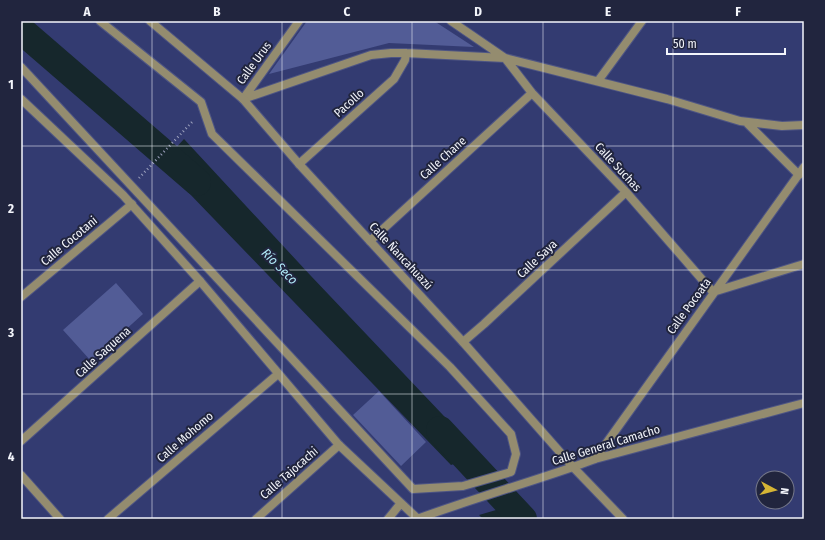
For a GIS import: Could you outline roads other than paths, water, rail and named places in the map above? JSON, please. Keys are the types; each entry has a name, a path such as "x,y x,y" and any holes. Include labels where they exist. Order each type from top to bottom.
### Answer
{"street":[{"path":"21,67 413,490 463,486 511,472 516,454 511,434 466,383 212,134 201,102 100,21"},
{"name":"Calle Ñancahuazú","path":"150,21 243,99 299,164 463,342 572,467 623,519"},
{"name":"Calle Urus","path":"243,99 299,21"},
{"path":"451,21 505,58"},
{"path":"598,81 642,21"},
{"path":"243,99 372,55 406,53 505,58 667,99 740,121 782,126 804,125"},
{"name":"Pacollo","path":"299,164 394,79 405,60 406,53"},
{"name":"Calle Suchas","path":"505,58 532,93 626,192 713,292"},
{"name":"Calle Chane","path":"370,241 532,93"},
{"path":"21,99 132,204 200,281 339,446 418,519"},
{"path":"746,122 799,175"},
{"name":"Calle Pocoata","path":"595,459 713,292 804,167"},
{"name":"Calle Saya","path":"463,342 626,192"},
{"name":"Calle Cocotani","path":"21,297 132,204"},
{"path":"713,292 804,264"},
{"name":"Calle Saquena","path":"21,441 200,281"},
{"name":"Calle Mohomo","path":"108,519 278,374"},
{"name":"Calle General Camacho","path":"418,519 469,500 519,485 595,459 804,403"},
{"name":"Calle Tajocachi","path":"256,519 339,446"},
{"path":"21,475 60,519"},
{"path":"388,519 400,503"}],"water":[{"path":"184,139 311,276 480,454 451,465 161,164"},
{"path":"520,503 535,519 483,519 479,515"}],"waterway":[{"name":"Río Seco","path":"21,30 197,182"},
{"name":"Río Seco","path":"440,430 523,519"}]}
